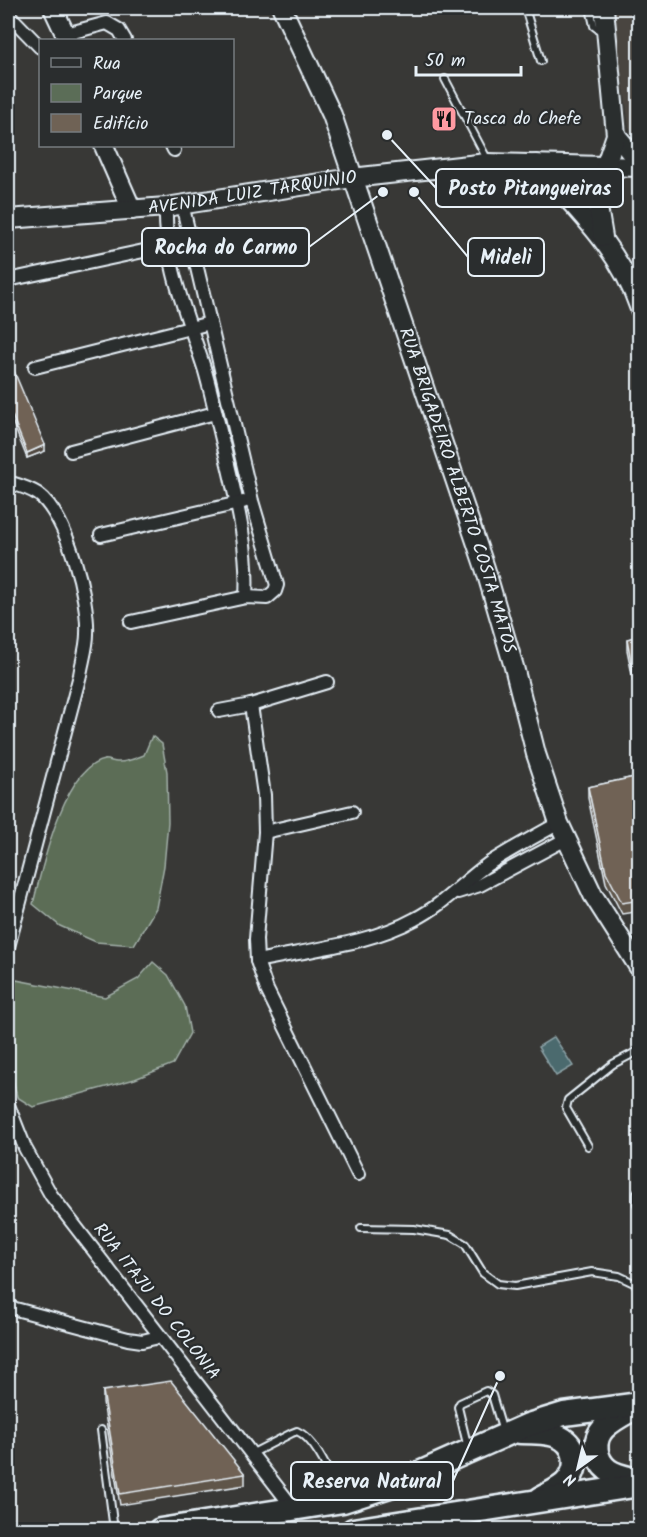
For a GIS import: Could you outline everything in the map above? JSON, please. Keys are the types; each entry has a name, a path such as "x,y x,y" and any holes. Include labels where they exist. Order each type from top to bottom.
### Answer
{"highway":[{"path":"160,1530 343,1501 390,1486 528,1425 564,1414 639,1405"},
{"path":"639,1405 604,1427 598,1435 596,1449 601,1461 609,1471 639,1483"},
{"path":"509,1434 556,1435 566,1440 573,1450 573,1469 569,1479 532,1503"},
{"path":"353,1530 532,1503 639,1483"}],"street":[{"path":"53,8 67,37 107,23 119,30 124,39"},
{"name":"RUA BRIGADEIRO ALBERTO COSTA MATOS","path":"282,8 332,115 485,568 536,754 563,831 593,896 639,969"},
{"path":"603,237 598,207 605,167 616,135 604,8"},
{"path":"8,14 39,46"},
{"path":"600,192 638,166 616,135"},
{"path":"104,147 132,210"},
{"name":"AVENIDA LUIZ TARQUÍNIO","path":"8,219 132,210 352,178 487,163 638,166"},
{"path":"536,164 603,237 617,260 639,309"},
{"path":"174,205 167,246 205,372 237,503 247,555 246,597"},
{"path":"131,622 246,597 267,598 275,591 277,585 252,501 197,270 174,205"},
{"path":"8,280 167,246"},
{"path":"617,260 639,275"},
{"path":"174,271 197,270"},
{"path":"35,367 210,324"},
{"path":"205,372 221,366"},
{"path":"70,451 215,413"},
{"path":"8,482 37,493 57,518 75,560 85,597 87,635 80,675 11,921 8,946"},
{"path":"101,535 252,501"},
{"path":"219,711 251,705 327,682"},
{"path":"251,705 264,795 265,832 255,939 257,961 272,999 358,1174"},
{"path":"265,832 352,812"},
{"path":"257,961 381,935 416,919 454,894 490,863 563,831"},
{"path":"454,894 480,885 563,831"},
{"name":"RUA ITAJU DO COLONIA","path":"8,1105 25,1148 51,1195 294,1509"},
{"path":"639,1194 639,1203"},
{"path":"8,1307 128,1339 142,1341 159,1337"}],"lane":[{"path":"525,8 542,61"},
{"path":"590,8 594,26 605,34"},
{"path":"445,79 487,163"},
{"path":"588,1146 566,1108 568,1100 613,1064 639,1050"},
{"path":"361,1228 414,1229 450,1235 465,1244 483,1273 498,1284 515,1286 592,1272 619,1276 639,1286"},
{"path":"469,1451 458,1407 460,1403 486,1391 492,1395 509,1434"},
{"path":"101,1430 114,1530"},
{"path":"251,1454 297,1431 303,1434 318,1453 343,1501"}],"shaded area":[{"path":"613,8 639,8 639,142 629,127"}],"green space":[{"path":"152,736 162,744 167,772 168,822 164,866 156,908 134,945 96,942 60,926 33,904 42,868 56,822 77,781 90,767 104,760 124,762 144,755"},
{"path":"153,962 168,975 185,1006 190,1033 173,1064 135,1079 33,1107 17,1097 12,1075 9,1037 16,980 105,997 138,979"}],"water":[{"path":"554,1037 573,1066 556,1076 538,1047"}],"building":[{"path":"639,10 639,73 638,73"},
{"path":"14,371 45,445 27,453 8,405 8,374"},
{"path":"639,636 639,703 627,639"},
{"path":"639,703 639,723 636,704"},
{"path":"639,776 639,925 634,901 622,903 606,872 588,787"},
{"path":"171,1381 245,1474 120,1494 103,1391"}],"place":[{"name":"Tasca do Chefe","path":"444,119"},
{"name":"Posto Pitangueiras","path":"387,135"},
{"name":"Rocha do Carmo","path":"383,192"},
{"name":"Mideli","path":"414,192"},
{"name":"Reserva Natural","path":"500,1376"}]}
